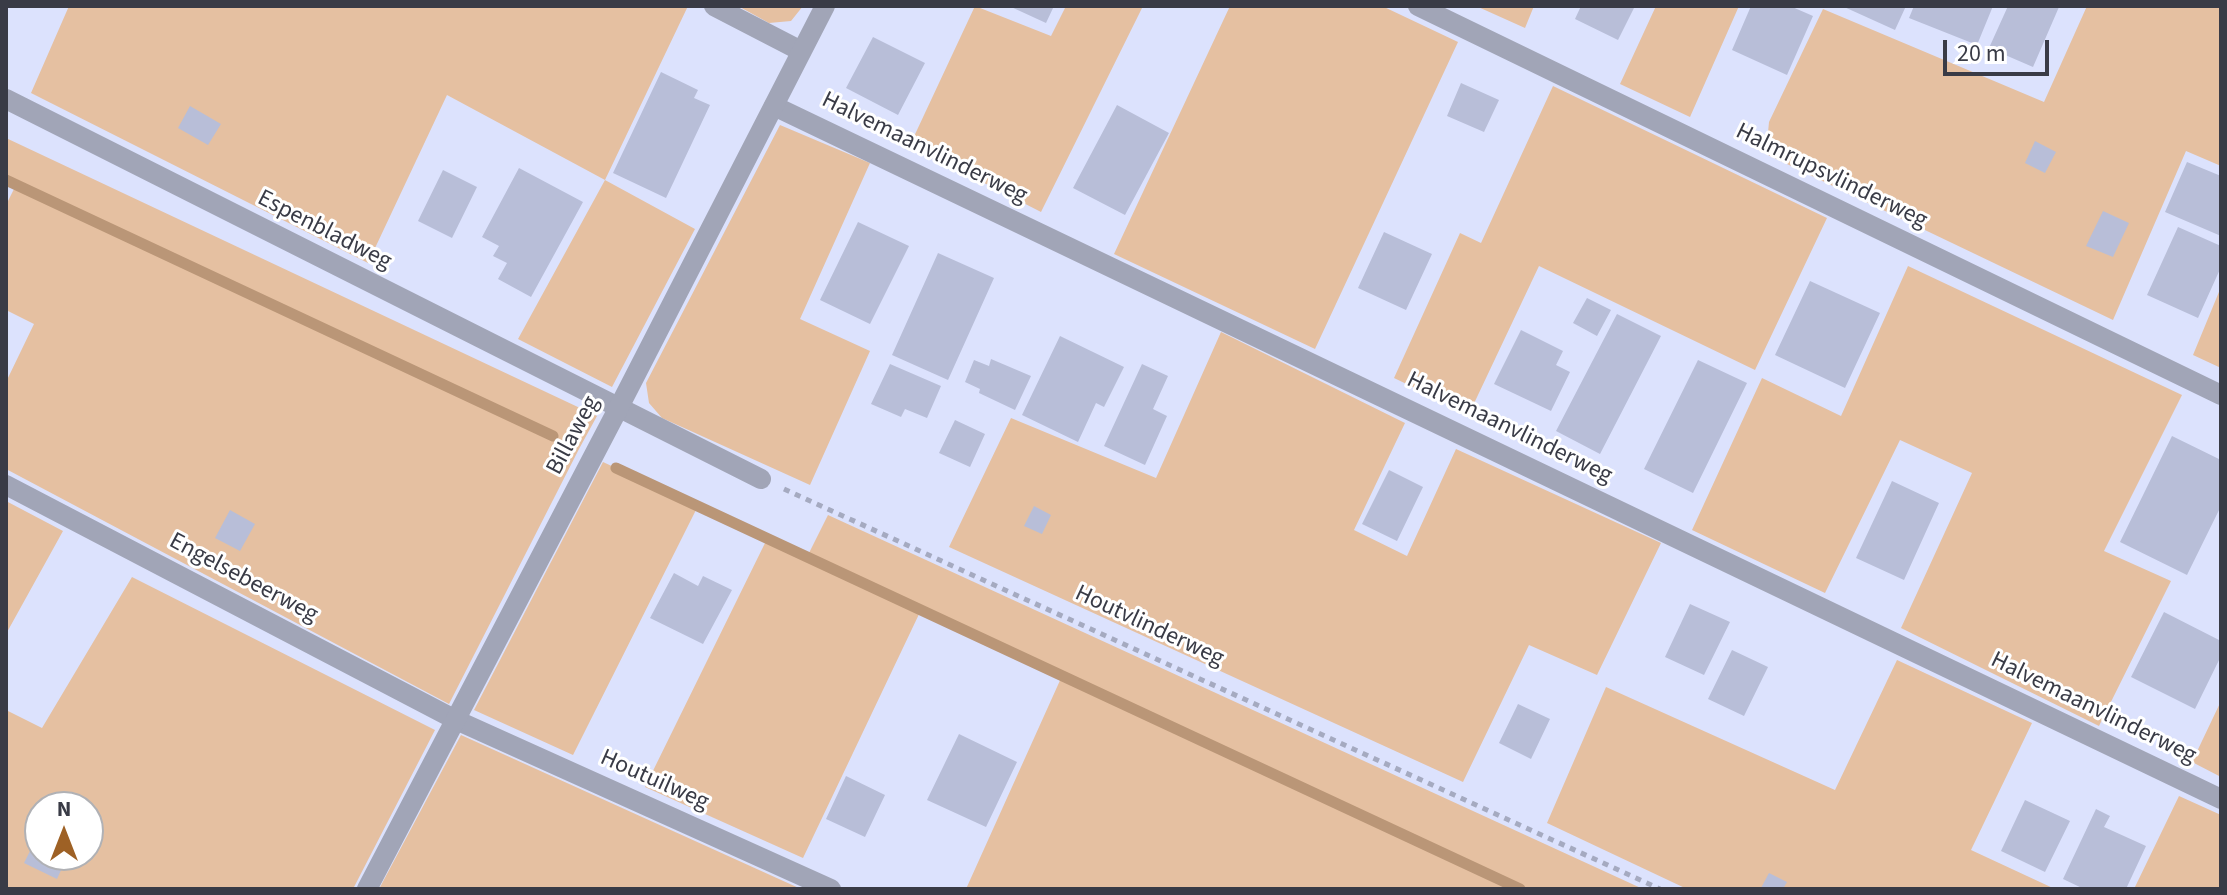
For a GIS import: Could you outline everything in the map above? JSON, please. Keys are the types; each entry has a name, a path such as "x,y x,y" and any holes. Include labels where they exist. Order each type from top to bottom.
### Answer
{"street":[{"path":"714,6 801,51"},
{"name":"Billaweg","path":"367,889 825,6"},
{"name":"Halmrupsvlinderweg","path":"1418,6 2221,395"},
{"name":"Espenbladweg","path":"6,99 618,409"},
{"name":"Halvemaanvlinderweg","path":"774,106 2221,799"},
{"path":"618,409 761,479"},
{"name":"Engelsebeerweg","path":"6,485 456,720"},
{"name":"Houtuilweg","path":"456,720 831,889"}],"path":[{"name":"Houtvlinderweg","path":"761,479 1660,889"}],"shaded area":[{"path":"69,6 688,6 605,180 447,95 368,263 31,93"},
{"path":"738,6 803,6 791,21 769,23"},
{"path":"975,6 1051,36 1066,6 1143,6 1041,212 910,145"},
{"path":"1230,6 1382,6 1458,42 1315,349 1114,254"},
{"path":"1476,6 1534,6 1525,28"},
{"path":"1656,6 1739,6 1690,117 1620,84"},
{"path":"2087,6 2221,6 2221,166 2186,151 2113,320 1766,154 1769,122 1823,9 2044,102"},
{"path":"1553,86 1827,218 1755,370 1539,266 1469,414 1394,378 1460,233 1481,243"},
{"path":"780,125 870,163 800,319 870,351 810,485 662,418 649,403 646,383"},
{"path":"6,138 597,416 449,704 6,469 6,382 34,324 6,310 6,205 16,185 6,180"},
{"path":"605,180 695,229 612,387 518,339"},
{"path":"1908,266 2182,395 2104,551 2171,581 2099,726 1901,628 1972,473 1900,440 1825,593 1692,530 1762,378 1841,416"},
{"path":"2221,287 2221,368 2193,355"},
{"path":"1221,332 1405,423 1354,530 1407,556 1456,449 1661,543 1597,675 1529,645 1463,782 949,547 1011,418 1156,478"},
{"path":"603,462 698,506 573,755 474,710"},
{"path":"6,501 63,531 6,634"},
{"path":"828,515 1643,889 966,889 1062,676 921,610 803,858 645,787 767,539 807,557"},
{"path":"132,577 435,730 353,889 6,889 6,710 42,728"},
{"path":"1897,660 2032,723 1971,850 2055,889 1687,889 1547,823 1606,687 1835,790"},
{"path":"2221,701 2221,777 2192,762"},
{"path":"461,735 801,889 379,889"},
{"path":"2179,796 2221,815 2221,889 2134,889"}],"building":[{"path":"1009,6 1054,6 1046,23"},
{"path":"1581,6 1635,6 1618,40 1575,19"},
{"path":"1751,6 1790,6 1813,16 1787,75 1732,50"},
{"path":"1842,6 1906,6 1895,30"},
{"path":"1914,6 1993,6 1977,45 1909,18"},
{"path":"2008,6 2059,7 2033,67 1989,48"},
{"path":"873,37 925,63 898,115 846,88"},
{"path":"661,72 698,90 694,98 710,105 666,198 613,173"},
{"path":"1461,83 1499,100 1484,132 1447,116"},
{"path":"1117,105 1169,133 1125,215 1073,188"},
{"path":"190,106 221,124 208,145 178,128"},
{"path":"2035,141 2056,152 2045,173 2025,163"},
{"path":"2187,162 2221,176 2221,236 2165,212"},
{"path":"519,168 583,202 531,297 498,279 507,263 493,256 499,246 482,237"},
{"path":"443,170 477,187 452,238 418,221"},
{"path":"2103,211 2129,223 2113,257 2086,246"},
{"path":"858,222 909,246 870,324 820,300"},
{"path":"2178,227 2221,246 2221,267 2198,318 2147,295"},
{"path":"1384,232 1432,254 1406,310 1358,288"},
{"path":"938,253 994,278 948,380 892,355"},
{"path":"1810,281 1880,313 1845,388 1775,355"},
{"path":"1587,298 1611,310 1597,336 1573,323"},
{"path":"1617,314 1661,336 1600,454 1556,431"},
{"path":"1521,330 1563,351 1556,365 1570,372 1551,411 1494,384"},
{"path":"1060,336 1124,367 1104,407 1096,403 1078,442 1022,415"},
{"path":"991,359 1031,376 1015,410 979,393 980,389 965,382 974,360 989,366"},
{"path":"1698,360 1747,383 1693,493 1644,469"},
{"path":"890,364 941,386 927,418 905,409 901,417 871,404"},
{"path":"1142,364 1168,376 1153,409 1167,416 1145,465 1104,446"},
{"path":"955,420 985,434 970,467 939,453"},
{"path":"2172,436 2221,460 2221,506 2187,575 2120,542"},
{"path":"1389,470 1423,487 1397,541 1362,524"},
{"path":"1892,481 1939,503 1904,580 1856,558"},
{"path":"1034,506 1051,515 1042,534 1024,526"},
{"path":"230,510 255,524 240,551 215,538"},
{"path":"674,573 698,586 703,576 732,590 703,644 650,618"},
{"path":"1690,604 1730,622 1704,675 1665,657"},
{"path":"2164,612 2221,641 2221,656 2195,709 2131,677"},
{"path":"1732,650 1768,667 1744,716 1708,699"},
{"path":"1518,704 1550,719 1531,759 1499,743"},
{"path":"959,734 1017,762 986,827 927,800"},
{"path":"846,776 885,795 865,837 826,819"},
{"path":"2025,800 2070,821 2045,872 2001,851"},
{"path":"2096,809 2110,816 2104,827 2146,846 2126,889 2084,889 2063,879"},
{"path":"40,871 61,871 57,879"},
{"path":"1769,873 1787,882 1783,889 1761,888"}],"waterway":[{"path":"6,180 553,436"},
{"path":"616,468 1520,889"}]}
